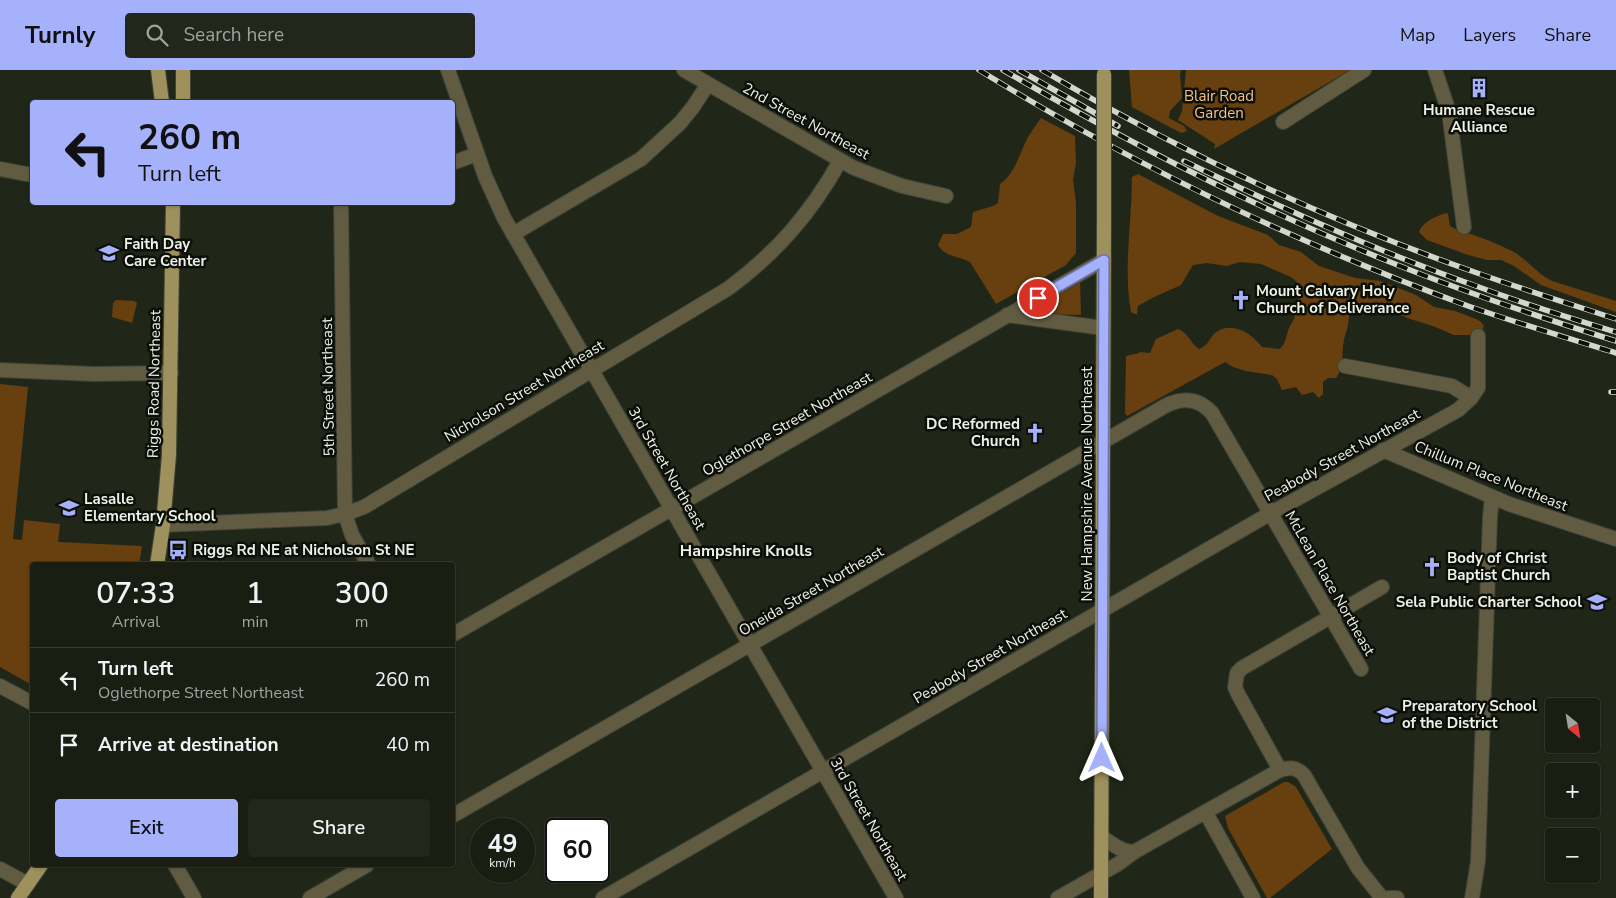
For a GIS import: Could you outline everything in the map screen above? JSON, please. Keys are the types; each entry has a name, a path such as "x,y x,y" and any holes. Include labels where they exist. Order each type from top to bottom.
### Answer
{"main road":[{"path":"158,70 162,100"},
{"path":"183,70 183,100"},
{"name":"New Hampshire Avenue Northeast","path":"1102,898 1104,72"},
{"name":"Riggs Road Northeast","path":"157,562 163,525 169,455 173,205"},
{"path":"18,898 35,875"}],"street":[{"name":"3rd Street Northeast","path":"448,70 490,190 513,234 896,898"},
{"name":"2nd Street Northeast","path":"684,70 840,161 902,186 946,196"},
{"path":"1283,122 1364,70"},
{"path":"1435,70 1449,112 1464,227"},
{"path":"513,234 641,159 680,123 708,84"},
{"path":"455,162 477,154"},
{"name":"Nicholson Street Northeast","path":"163,525 327,518 346,514 364,506 718,295 755,268 788,237 807,213 840,161"},
{"path":"0,169 30,175"},
{"name":"5th Street Northeast","path":"341,205 346,514 352,535 367,562"},
{"name":"Oglethorpe Street Northeast","path":"455,633 1104,260"},
{"path":"1007,315 1104,328"},
{"path":"1345,366 1452,386 1471,398 1478,388 1478,336"},
{"path":"0,370 94,374 171,373"},
{"name":"Peabody Street Northeast","path":"603,898 1271,513 1446,417 1458,410 1471,398"},
{"name":"Oneida Street Northeast","path":"455,814 1170,404 1188,399"},
{"name":"McLean Place Northeast","path":"1188,399 1198,402 1212,413 1362,669"},
{"name":"Chillum Place Northeast","path":"1383,450 1492,497 1554,520 1616,539"},
{"path":"1472,898 1478,861 1492,497"},
{"path":"1280,770 1238,694 1235,687 1236,673 1382,587"},
{"path":"0,686 30,702"},
{"path":"1058,898 1134,852 1280,770 1294,768 1304,775 1358,868 1382,898"},
{"path":"1206,812 1253,898"},
{"path":"1102,837 1118,848 1127,852 1134,852"},
{"path":"0,869 35,875 48,867"},
{"path":"176,867 194,898"},
{"path":"310,898 364,867"},
{"path":"1388,898 1397,898"}],"green space":[{"path":"1129,70 1181,70 1182,98 1170,111 1169,118 1184,126 1187,131 1181,133 1132,107"},
{"name":"Blair Road Garden","path":"1186,70 1350,70 1214,149 1215,144 1178,120 1182,111"},
{"path":"1041,118 1075,136 1076,163 1073,179 1076,203 1076,253 1066,265 996,304 970,262 944,252 938,245 943,234 957,234 971,227 973,212 998,203 1000,184 1013,169 1027,139"},
{"path":"1138,174 1218,216 1268,235 1279,245 1301,252 1319,266 1355,278 1381,281 1416,295 1434,307 1455,311 1476,319 1484,326 1482,332 1469,335 1454,335 1407,318 1389,309 1365,313 1358,307 1353,306 1344,340 1341,369 1336,378 1328,378 1323,382 1323,394 1319,398 1313,392 1302,395 1296,387 1282,390 1277,379 1272,375 1246,371 1225,362 1127,416 1125,413 1126,356 1139,352 1150,353 1156,339 1178,329 1185,333 1199,349 1207,344 1215,333 1221,329 1235,328 1247,333 1262,347 1280,349 1284,344 1294,319 1300,290 1297,282 1291,277 1261,264 1240,262 1226,266 1207,263 1193,265 1181,285 1138,306 1137,314 1131,312 1128,244 1132,177"},
{"path":"1446,213 1448,214 1450,226 1512,251 1552,281 1616,301 1616,312 1541,285 1514,266 1501,260 1487,260 1468,255 1427,240 1419,232 1423,225 1430,220"},
{"path":"1080,279 1081,315 1043,314 1039,311 1039,306"},
{"path":"116,300 134,301 137,303 132,323 112,317 113,303"},
{"path":"0,384 28,387 13,539 22,540 24,520 60,524 58,542 142,546 139,562 30,562 30,684 0,667"},
{"path":"1284,782 1288,782 1296,787 1332,849 1270,898 1267,898 1228,828 1225,816"}],"railway":[{"path":"979,70 1096,138 1279,229 1404,282 1468,306 1616,353"},
{"path":"1003,70 1098,124 1195,174 1294,221 1450,285 1616,341"},
{"path":"1019,70 1118,126"},
{"path":"1042,70 1201,157 1311,208 1423,253 1514,286 1616,319"},
{"path":"1184,161 1292,212 1402,258 1563,316 1616,332"},
{"path":"1611,392 1616,392"}],"place":[{"name":"Humane Rescue Alliance","path":"1479,88"},
{"name":"Faith Day Care Center","path":"109,253"},
{"name":"Mount Calvary Holy Church of Deliverance","path":"1241,300"},
{"name":"DC Reformed Church","path":"1035,433"},
{"name":"Lasalle Elementary School","path":"69,508"},
{"name":"Riggs Rd NE at Nicholson St NE","path":"178,550"},
{"name":"Body of Christ Baptist Church","path":"1432,567"},
{"name":"Sela Public Charter School","path":"1597,602"},
{"name":"Preparatory School of the District","path":"1387,715"}],"district":[{"name":"Hampshire Knolls","path":"746,550"}],"route":[{"path":"1038,298 1104,260 1102,758"}]}
